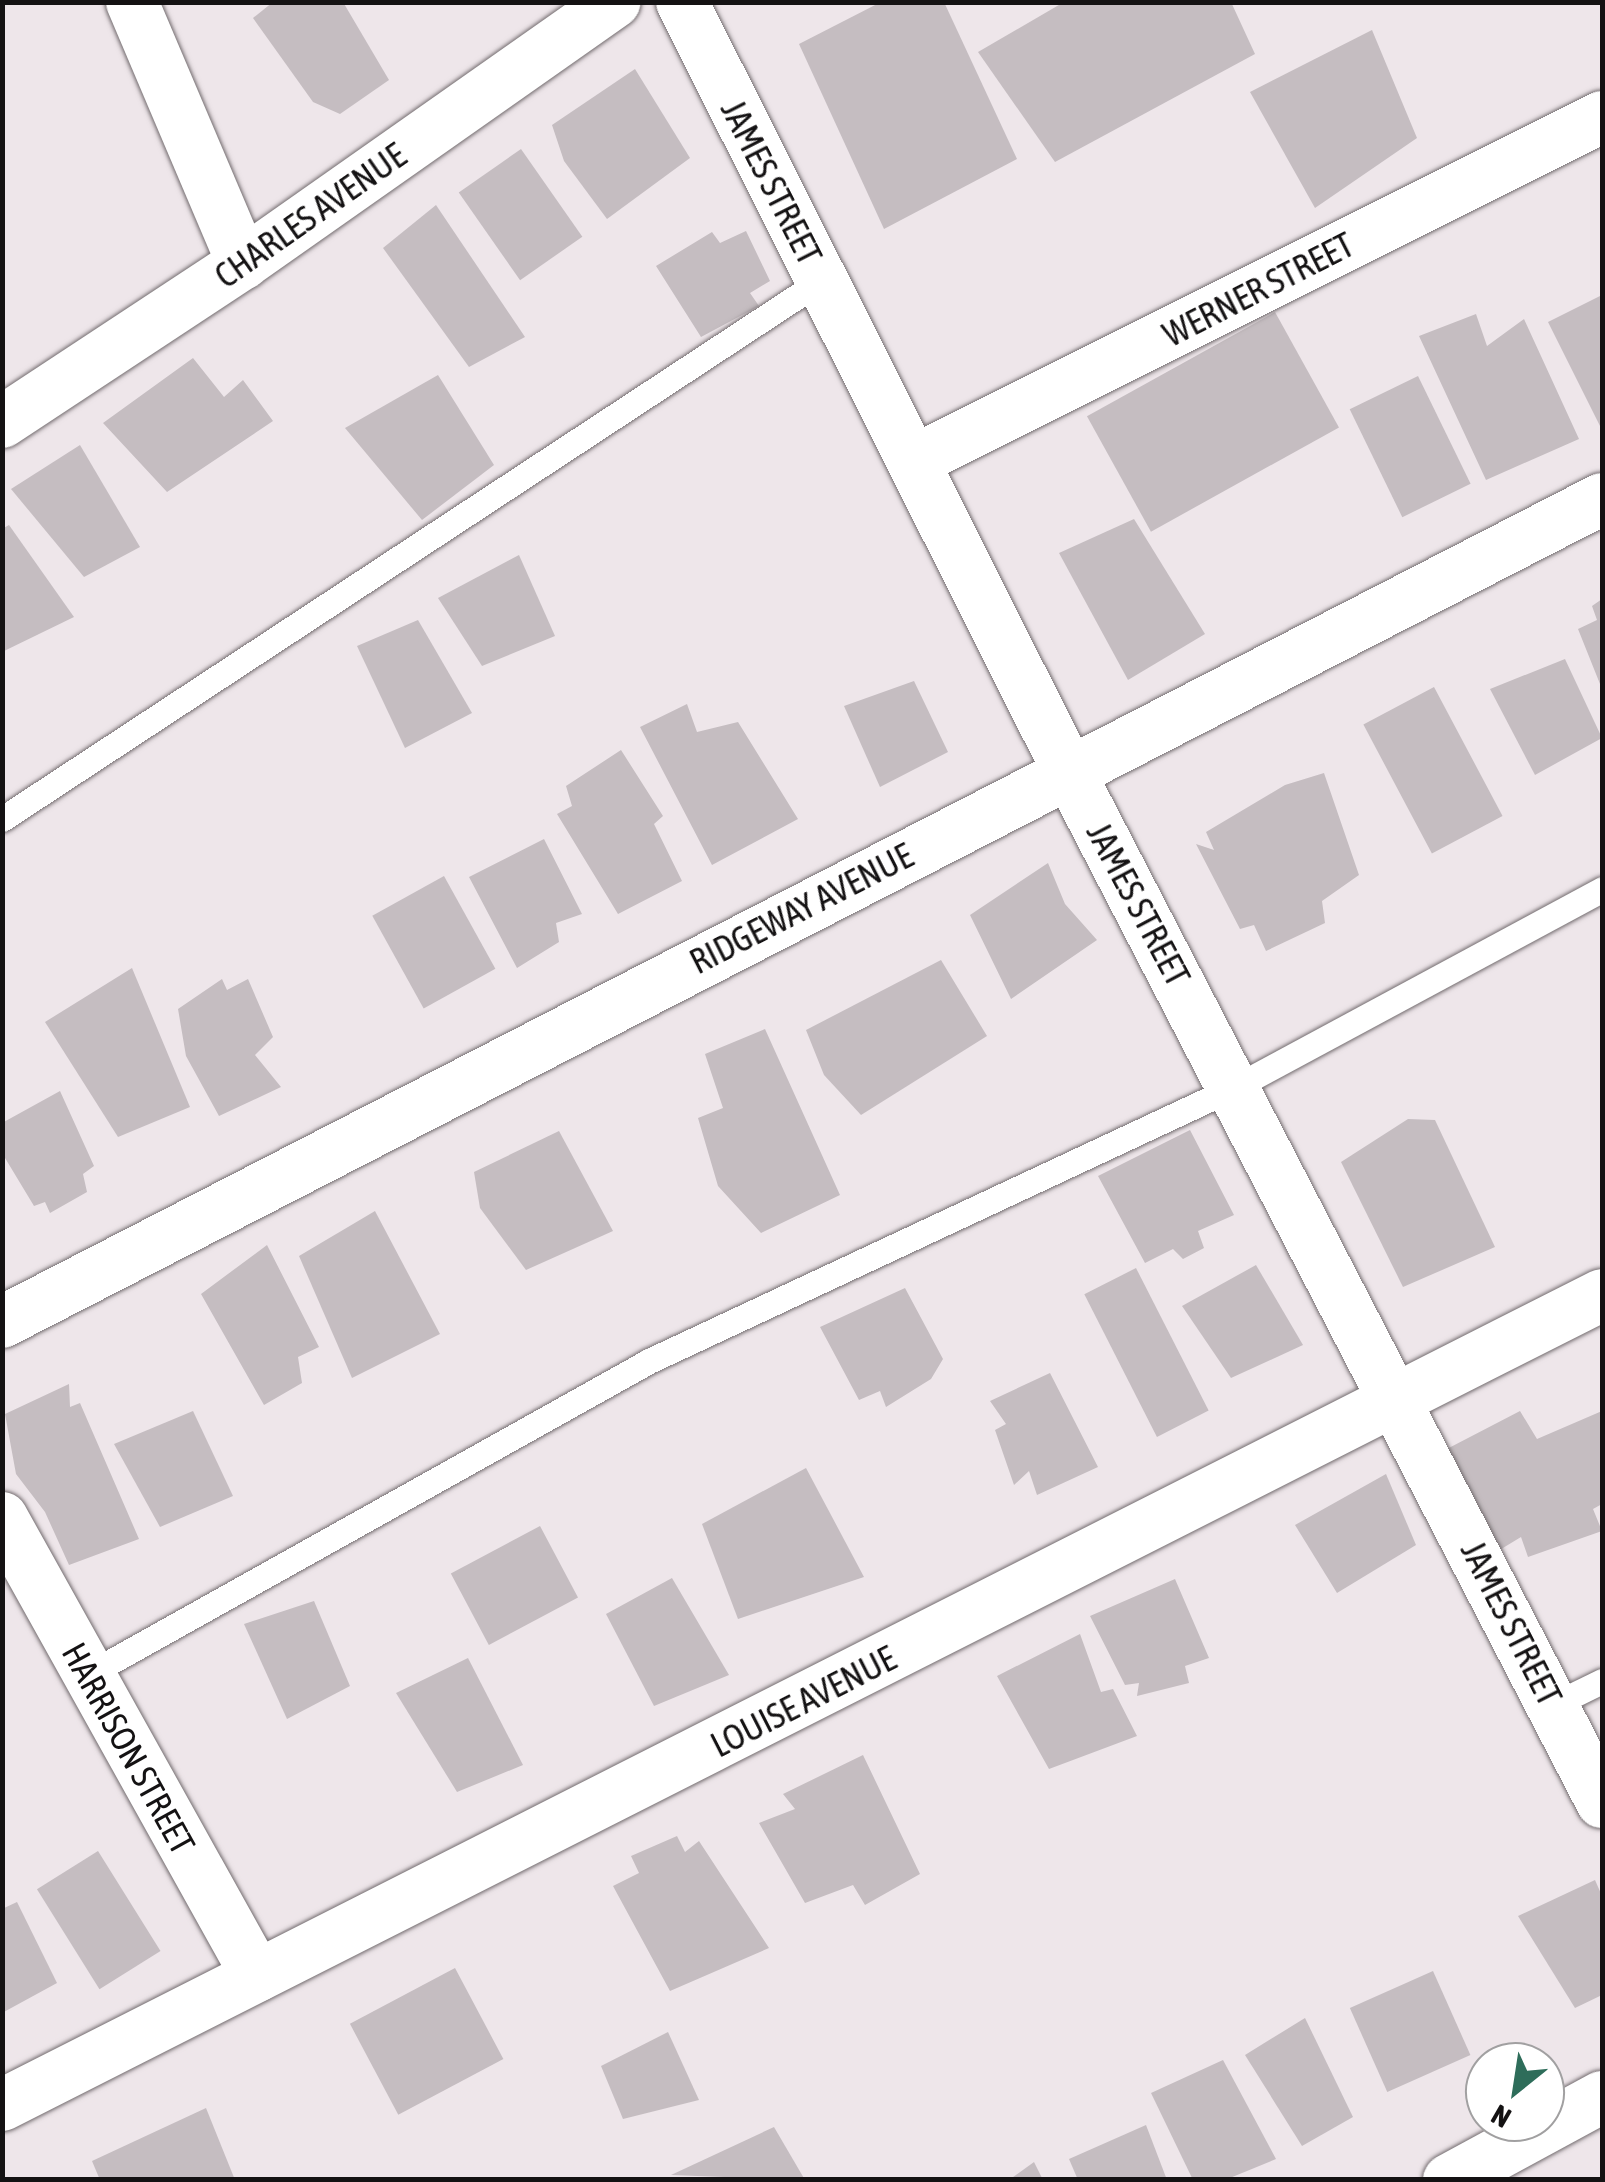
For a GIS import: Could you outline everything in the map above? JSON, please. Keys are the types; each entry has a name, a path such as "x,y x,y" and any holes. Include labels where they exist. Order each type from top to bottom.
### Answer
{"street":[{"path":"132,2 243,263"},
{"name":"CHARLES AVENUE","path":"2,422 243,263 614,2"},
{"name":"JAMES STREET","path":"682,2 1068,770 1555,1704 1602,1802"},
{"name":"WERNER STREET","path":"914,461 1602,117"},
{"name":"RIDGEWAY AVENUE","path":"2,1322 1068,770 1602,499"},
{"name":"LOUISE AVENUE","path":"2,2105 1602,1296"},
{"name":"HARRISON STREET","path":"2,1518 257,1976"},
{"path":"1449,2180 1602,2097"}],"lane":[{"path":"2,819 822,280"},
{"path":"87,1675 650,1362 1235,1087 1602,890"},
{"path":"1555,1704 1602,1681"}],"building":[{"path":"273,2 343,2 389,80 340,114 313,102 253,18"},
{"path":"881,2 944,2 1017,159 884,229 799,44"},
{"path":"1064,2 1231,2 1255,54 1055,162 978,52"},
{"path":"1372,30 1417,138 1315,208 1250,92"},
{"path":"635,69 690,158 607,219 564,161 552,125"},
{"path":"521,149 582,237 520,280 459,193"},
{"path":"436,205 525,337 469,367 383,248"},
{"path":"746,231 770,281 750,293 759,306 701,337 656,266 712,232 720,243"},
{"path":"1602,295 1602,430 1548,322"},
{"path":"1275,312 1339,427 1151,532 1087,416"},
{"path":"1476,314 1487,346 1524,319 1579,439 1486,480 1419,336"},
{"path":"193,358 224,397 243,380 273,421 167,492 103,423"},
{"path":"438,375 494,465 422,520 345,428"},
{"path":"1418,376 1471,484 1402,517 1350,409"},
{"path":"80,445 140,547 84,577 11,489"},
{"path":"1134,519 1205,634 1128,680 1059,553"},
{"path":"9,525 74,617 2,652 2,529"},
{"path":"519,555 555,636 482,666 438,598"},
{"path":"1602,599 1602,689 1578,629 1597,620 1592,606"},
{"path":"418,620 472,713 405,748 357,646"},
{"path":"1565,659 1602,738 1535,775 1490,689"},
{"path":"914,681 948,752 880,787 844,706"},
{"path":"1434,687 1503,816 1432,853 1363,725"},
{"path":"687,704 697,732 738,722 798,819 712,865 640,727"},
{"path":"621,750 663,816 654,824 682,881 618,914 557,814 572,806 566,786"},
{"path":"1324,773 1359,875 1322,901 1325,923 1266,951 1254,925 1240,929 1196,844 1214,850 1206,832 1285,785"},
{"path":"544,839 582,914 556,923 559,942 517,968 469,877"},
{"path":"1048,863 1065,904 1097,940 1011,999 970,915"},
{"path":"444,876 495,969 424,1008 372,916"},
{"path":"941,960 987,1036 861,1115 824,1075 806,1030"},
{"path":"132,968 190,1107 118,1137 45,1022"},
{"path":"222,979 227,990 248,979 273,1037 255,1055 281,1087 219,1116 186,1056 178,1009"},
{"path":"765,1029 840,1195 761,1233 718,1186 698,1118 723,1108 705,1054"},
{"path":"60,1091 94,1166 83,1174 87,1192 50,1213 45,1202 34,1206 2,1153 2,1123"},
{"path":"1408,1119 1435,1120 1495,1247 1403,1287 1341,1162"},
{"path":"1190,1130 1234,1215 1198,1231 1204,1248 1183,1259 1173,1249 1145,1263 1098,1176"},
{"path":"559,1131 613,1231 526,1270 480,1208 474,1172"},
{"path":"375,1211 440,1334 352,1378 299,1256"},
{"path":"267,1245 319,1347 298,1357 302,1383 264,1405 201,1294"},
{"path":"1256,1265 1303,1345 1231,1378 1182,1306"},
{"path":"1136,1268 1209,1411 1157,1437 1084,1294"},
{"path":"905,1288 943,1359 931,1379 886,1407 880,1391 859,1400 820,1327"},
{"path":"1050,1373 1098,1467 1037,1495 1029,1471 1014,1485 995,1430 1006,1424 990,1401"},
{"path":"69,1384 70,1407 80,1403 139,1539 69,1565 45,1512 16,1474 5,1414"},
{"path":"193,1411 233,1496 160,1527 114,1444"},
{"path":"1520,1411 1537,1439 1602,1411 1602,1504 1593,1509 1602,1531 1528,1557 1521,1537 1493,1554 1443,1451"},
{"path":"806,1468 864,1577 738,1619 702,1524"},
{"path":"1386,1474 1416,1545 1337,1593 1295,1525"},
{"path":"540,1526 578,1598 489,1645 451,1573"},
{"path":"672,1578 729,1675 654,1706 606,1614"},
{"path":"1175,1579 1209,1658 1185,1666 1189,1683 1137,1696 1139,1683 1125,1685 1090,1616"},
{"path":"314,1601 350,1686 287,1719 244,1624"},
{"path":"1080,1634 1101,1692 1113,1689 1137,1736 1049,1769 997,1676"},
{"path":"468,1658 523,1765 457,1792 396,1693"},
{"path":"863,1755 920,1874 865,1905 853,1885 805,1903 759,1823 795,1809 783,1794"},
{"path":"677,1836 685,1852 699,1841 769,1948 670,1991 613,1886 639,1873 631,1856"},
{"path":"98,1851 161,1951 99,1989 37,1889"},
{"path":"1595,1880 1602,1896 1602,1995 1575,2008 1518,1916"},
{"path":"17,1902 57,1983 2,2013 2,1909"},
{"path":"455,1968 503,2059 398,2115 350,2024"},
{"path":"1433,1971 1465,2043 1465,2057 1387,2092 1350,2008"},
{"path":"1305,2018 1353,2117 1302,2146 1245,2055"},
{"path":"668,2032 699,2100 623,2119 601,2066"},
{"path":"1223,2060 1276,2159 1225,2180 1193,2180 1151,2093"},
{"path":"206,2108 235,2180 100,2180 92,2161"},
{"path":"1146,2125 1167,2180 1078,2180 1069,2159"},
{"path":"774,2127 805,2180 671,2175"},
{"path":"1034,2162 1043,2180 1009,2180"}]}
